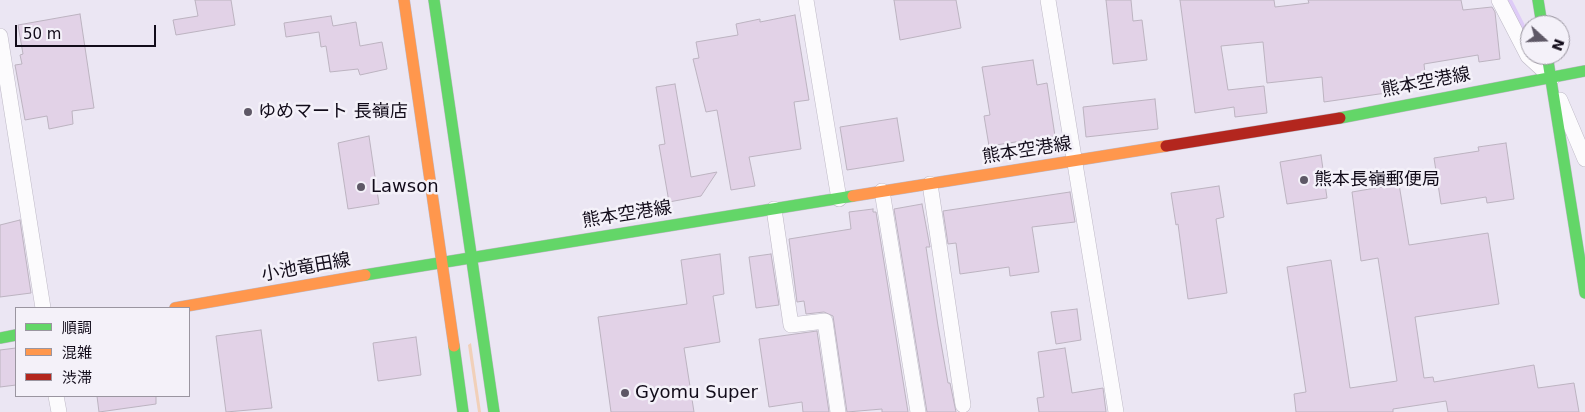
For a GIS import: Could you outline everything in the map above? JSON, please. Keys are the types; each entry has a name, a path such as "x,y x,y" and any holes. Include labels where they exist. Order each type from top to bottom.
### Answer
{"main road":[{"path":"404,0 463,412"},
{"path":"434,0 494,412"},
{"path":"1538,0 1540,15"},
{"path":"1549,65 1585,293"},
{"name":"熊本空港線","path":"443,262 1358,115 1585,70"},
{"name":"小池竜田線","path":"181,307 443,262"},
{"path":"0,338 15,335"}],"street":[{"path":"806,0 839,198"},
{"path":"1048,0 1116,412"},
{"path":"1499,0 1528,56 1551,76 1585,159"},
{"path":"0,36 43,307"},
{"path":"930,184 963,405"},
{"path":"882,192 918,412"},
{"path":"774,209 791,325 825,321 838,412"},
{"path":"56,397 59,412"}],"shaded area":[{"path":"471,343 481,412 478,412 468,345"}],"building":[{"path":"195,0 231,0 235,25 176,35 173,20 198,16"},
{"path":"894,0 956,0 961,28 900,40"},
{"path":"1106,0 1131,0 1133,21 1142,20 1147,60 1113,64"},
{"path":"1180,0 1274,0 1275,7 1309,3 1308,0 1461,0 1463,10 1492,7 1495,12 1500,59 1479,62 1478,55 1424,64 1426,82 1385,87 1386,93 1324,102 1322,77 1267,83 1263,42 1221,46 1228,90 1264,86 1267,113 1235,117 1234,107 1195,113"},
{"path":"80,14 94,108 72,111 73,124 49,129 47,116 25,120 15,65 22,64 20,55 23,54 18,25"},
{"path":"795,15 809,100 794,102 801,149 749,157 755,186 731,190 717,110 706,112 693,59 699,58 696,42 738,35 736,24 760,19 760,22"},
{"path":"331,16 333,26 356,22 360,46 382,42 387,69 360,75 358,69 330,72 326,46 321,47 319,32 286,37 284,23"},
{"path":"1033,60 1037,85 1047,83 1055,136 989,146 984,116 990,115 982,67"},
{"path":"675,84 691,177 717,172 701,196 669,202 659,145 665,144 656,87"},
{"path":"1155,99 1158,129 1086,137 1083,107"},
{"path":"897,118 904,161 847,170 840,127"},
{"name":"Lawson","path":"369,136 379,204 348,209 338,143"},
{"path":"1506,143 1514,199 1487,203 1486,197 1441,204 1434,158 1479,151 1478,147"},
{"name":"熊本長嶺郵便局","path":"1321,155 1327,198 1287,204 1280,162"},
{"path":"1399,184 1409,245 1488,233 1499,304 1415,317 1424,378 1433,377 1434,382 1534,365 1538,388 1574,383 1579,412 1448,412 1446,401 1393,409 1393,412 1296,412 1294,394 1306,392 1287,267 1331,260 1350,388 1397,381 1378,258 1361,261 1352,192"},
{"path":"1219,186 1224,217 1216,219 1227,293 1188,299 1178,224 1176,225 1171,193"},
{"path":"1070,192 1075,222 1032,227 1039,272 1010,276 1009,267 960,274 956,243 948,244 943,211"},
{"path":"922,204 930,247 926,247 938,326 948,383 950,383 956,412 927,412 894,209"},
{"path":"873,209 873,212 876,212 908,412 882,412 882,409 847,412 833,316 824,312 806,314 804,301 797,302 789,239 851,229 849,212"},
{"path":"20,220 31,293 0,297 0,225"},
{"path":"720,254 724,294 713,296 720,342 684,348 694,412 611,412 598,317 687,304 681,260"},
{"path":"771,254 779,305 756,308 749,257"},
{"path":"1077,309 1081,340 1056,344 1051,312"},
{"path":"261,330 272,408 226,412 216,336"},
{"path":"817,331 829,412 803,412 802,402 769,407 759,339"},
{"path":"416,337 421,375 378,381 373,343"},
{"path":"15,348 15,385 0,387 0,350"},
{"path":"1065,348 1072,393 1103,388 1106,412 1039,412 1037,398 1044,397 1038,352"},
{"path":"97,397 156,397 156,404 99,412"}],"waterway":[{"path":"1509,0 1520,21"}],"traffic: fast":[{"path":"434,0 494,412"},
{"path":"1538,0 1540,15"},
{"path":"1549,65 1585,293"},
{"path":"1340,118 1585,71"},
{"path":"365,275 853,196"},
{"path":"0,338 15,335"},
{"path":"454,346 463,412"}],"traffic: slow":[{"path":"404,0 454,346"},
{"path":"853,196 1166,146"},
{"path":"181,307 365,275"}],"traffic: jam":[{"path":"1166,146 1340,118"}],"place":[{"name":"ゆめマート 長嶺店","path":"248,112"},
{"name":"熊本長嶺郵便局","path":"1304,180"},
{"name":"Lawson","path":"361,187"},
{"name":"Gyomu Super","path":"625,393"}]}
